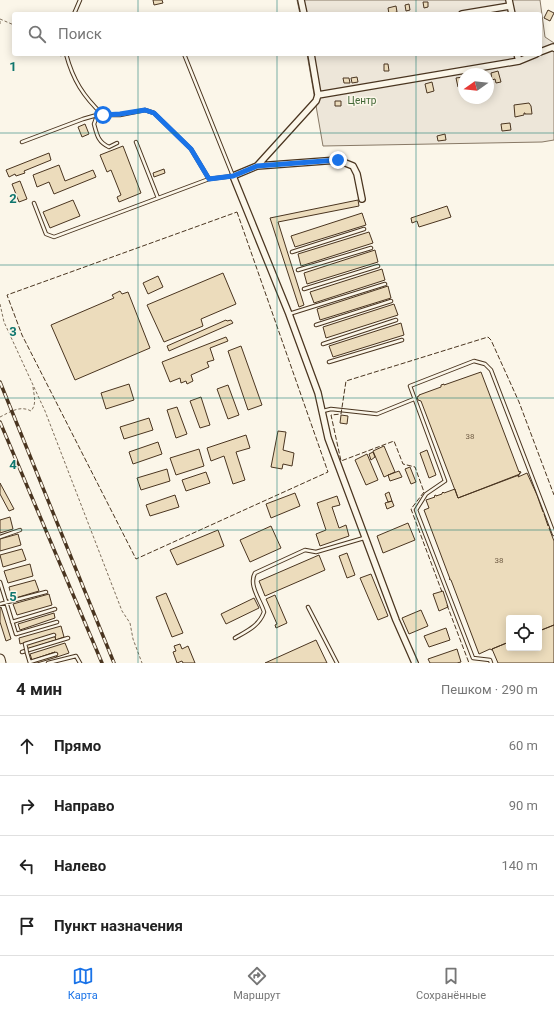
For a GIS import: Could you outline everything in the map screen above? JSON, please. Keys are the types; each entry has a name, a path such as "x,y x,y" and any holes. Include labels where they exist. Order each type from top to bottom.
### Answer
{"highway":[{"path":"0,659 1,663"}],"street":[{"path":"301,0 304,12"},
{"path":"471,12 510,3"},
{"path":"542,51 553,47 554,48"},
{"path":"257,166 316,101 318,95 311,56"},
{"path":"518,56 519,62"},
{"path":"318,95 519,62 532,56"},
{"path":"362,199 357,174 353,166 338,160 257,166 233,176 289,314 318,393 328,438 396,620 415,663"}],"lane":[{"path":"75,12 80,0"},
{"path":"67,56 78,86 89,102 103,115"},
{"path":"34,203 46,234 54,237 209,179 233,176 185,56"},
{"path":"22,142 83,119 98,115 120,114 145,110 154,113 191,149 209,179"},
{"path":"98,115 94,124 97,135 102,144 109,147 118,143"},
{"path":"136,142 158,198"},
{"path":"292,252 364,229"},
{"path":"298,270 371,248"},
{"path":"304,289 378,266"},
{"path":"289,314 385,284"},
{"path":"316,325 391,302"},
{"path":"323,344 396,320"},
{"path":"329,362 402,340"},
{"path":"491,663 490,660 473,658 416,510 426,494 446,481 414,400 410,386 474,361 485,364 491,370 554,534"},
{"path":"322,411 331,409 377,414 414,400"},
{"path":"0,537 20,530"},
{"path":"235,638 255,626 264,612 253,584 252,578 255,573 305,550 316,552 365,538"},
{"path":"0,582 16,634 57,622"},
{"path":"0,604 46,592"},
{"path":"308,607 337,663"},
{"path":"12,622 55,609"},
{"path":"54,635 25,644 30,662 56,654"},
{"path":"22,652 68,638"},
{"path":"48,663 76,656 80,663"}],"path":[{"path":"0,24 0,19 12,24"},
{"path":"0,304 4,322 45,411 122,611 130,623 133,639 142,663"},
{"path":"0,417 16,409 26,408 31,411 34,408 35,402 33,385"}],"green space":[{"name":"Центр","path":"297,0 540,0 542,12 300,12"},
{"name":"Центр","path":"542,15 545,37 554,43 554,140 542,142 323,146 307,56 542,56"}],"building":[{"path":"153,0 162,0 163,3 154,5"},
{"path":"423,2 428,2 428,7 424,8"},
{"path":"409,4 410,10 406,11 405,5"},
{"path":"396,6 397,12 389,12 388,8"},
{"path":"548,10 554,13 550,21 544,18"},
{"path":"384,64 388,64 389,71 384,71"},
{"path":"498,71 501,82 496,83 494,79 494,72"},
{"path":"357,77 358,82 352,83 351,78"},
{"path":"343,78 349,78 350,83 344,83"},
{"path":"432,82 434,91 427,93 425,84"},
{"path":"335,101 341,101 341,106 335,106"},
{"path":"529,103 532,114 524,113 524,115 515,117 514,105"},
{"path":"510,123 511,130 502,131 501,124"},
{"path":"85,124 89,134 82,137 78,127"},
{"path":"445,134 446,140 438,141 437,136"},
{"path":"123,146 141,193 119,202 117,197 121,195 111,170 107,172 100,155"},
{"path":"49,153 51,160 24,171 25,173 16,176 15,174 9,177 6,170"},
{"path":"59,165 65,181 93,170 96,177 54,194 49,182 37,187 33,175"},
{"path":"164,169 165,173 154,177 153,173"},
{"path":"20,181 27,199 19,202 12,184"},
{"path":"73,200 80,216 50,228 43,212"},
{"path":"358,200 359,206 278,222 304,305 299,307 270,218"},
{"path":"447,206 451,217 419,227 417,221 412,223 411,218"},
{"path":"362,213 366,225 295,247 291,236"},
{"path":"369,232 373,243 301,266 298,254"},
{"path":"375,250 378,262 307,284 304,273"},
{"path":"382,269 385,280 314,303 310,292"},
{"path":"223,273 236,304 201,319 203,326 164,342 147,305"},
{"path":"158,276 163,287 148,294 143,283"},
{"path":"388,286 391,298 320,320 317,309"},
{"path":"120,291 122,294 128,292 150,348 75,380 51,325 114,298 112,295"},
{"path":"394,304 398,315 326,338 323,327"},
{"path":"226,320 231,320 233,323 169,351 167,346"},
{"path":"401,323 404,335 333,357 329,346"},
{"path":"226,337 228,341 210,348 214,360 207,362 209,367 191,375 193,381 187,384 186,381 181,383 180,378 170,382 162,362"},
{"path":"241,346 262,405 248,410 228,351"},
{"path":"481,372 519,472 520,471 521,473 458,498 421,401 418,400 417,397 441,387 441,385"},
{"path":"129,384 134,400 106,409 101,393"},
{"path":"228,385 239,415 228,419 217,389"},
{"path":"201,397 210,425 200,428 190,401"},
{"path":"177,407 187,434 176,438 167,410"},
{"path":"341,415 348,416 347,424 340,423"},
{"path":"149,418 153,430 124,439 120,427"},
{"path":"278,431 286,432 283,450 294,453 292,466 283,464 282,469 271,467"},
{"path":"246,435 250,448 236,452 245,480 233,484 224,456 211,461 207,448"},
{"path":"158,442 162,454 133,464 129,452"},
{"path":"384,446 395,472 384,477 373,451"},
{"path":"199,449 204,466 176,475 170,458"},
{"path":"427,450 436,475 429,478 420,453"},
{"path":"373,452 375,457 371,460 369,454"},
{"path":"367,454 378,480 366,485 355,460"},
{"path":"410,467 416,482 411,484 405,469"},
{"path":"167,469 170,481 141,490 137,478"},
{"path":"399,471 402,477 390,481 388,475"},
{"path":"206,472 210,483 186,491 182,480"},
{"path":"527,473 543,512 544,511 554,541 554,625 542,630 542,615 506,615 506,643 479,654 451,580 449,579 424,510 429,508 426,500 442,494 443,492 444,493 455,489 458,498 519,475 518,477"},
{"path":"0,483 14,509 9,511 0,494"},
{"path":"389,492 392,501 388,502 385,494"},
{"path":"295,493 300,506 271,518 266,504"},
{"path":"175,495 179,507 150,516 146,505"},
{"path":"337,496 340,505 332,507 339,528 346,525 349,536 320,546 316,534 326,530 317,503"},
{"path":"392,501 394,506 387,509 385,503"},
{"path":"10,517 13,529 0,533 0,520"},
{"path":"408,523 415,540 383,553 377,536"},
{"path":"271,526 281,548 250,562 240,540"},
{"path":"218,530 224,546 177,565 170,550"},
{"path":"18,534 21,545 0,551 0,539"},
{"path":"22,549 26,560 3,567 0,555"},
{"path":"347,553 355,575 347,578 339,556"},
{"path":"319,555 325,570 265,596 259,581"},
{"path":"30,564 33,576 8,583 4,571"},
{"path":"371,574 388,616 378,620 360,578"},
{"path":"35,580 39,591 12,599 9,587"},
{"path":"443,591 448,607 439,611 433,594"},
{"path":"166,593 183,633 172,637 156,597"},
{"path":"49,594 52,605 17,615 13,604"},
{"path":"275,595 287,623 276,628 275,625 277,624 266,599"},
{"path":"254,598 259,608 226,624 221,614"},
{"path":"1,607 11,639 6,641 0,622"},
{"path":"421,610 428,626 409,634 402,618"},
{"path":"54,613 55,618 20,630 18,624"},
{"path":"554,625 554,663 498,663 492,649 506,643 506,651 542,651 542,630"},
{"path":"61,626 64,637 56,640 54,634 20,644 19,638"},
{"path":"446,628 450,640 429,647 424,636"},
{"path":"54,634 56,640 27,649 25,643"},
{"path":"316,640 327,663 265,663"},
{"path":"65,643 69,653 57,657 55,652 32,660 30,654"},
{"path":"180,644 182,649 188,646 195,663 183,663 182,661 177,663 173,652 176,651 174,646"},
{"path":"457,649 461,662 430,663 428,659"},
{"path":"55,652 57,657 33,663 32,660"}],"railway":[{"path":"0,382 114,663"},
{"path":"0,422 102,663"}],"fence":[{"path":"237,212 328,472 136,559 22,335 7,295 237,212"},
{"path":"442,592 411,509 424,492 415,467 403,464 394,441 341,461 331,415 341,414 346,381 488,337 491,340 519,402 554,495"},
{"path":"447,605 469,663"}],"route":[{"path":"103,115 145,110 154,113 191,149 209,179 233,176 257,166 338,160"}]}
